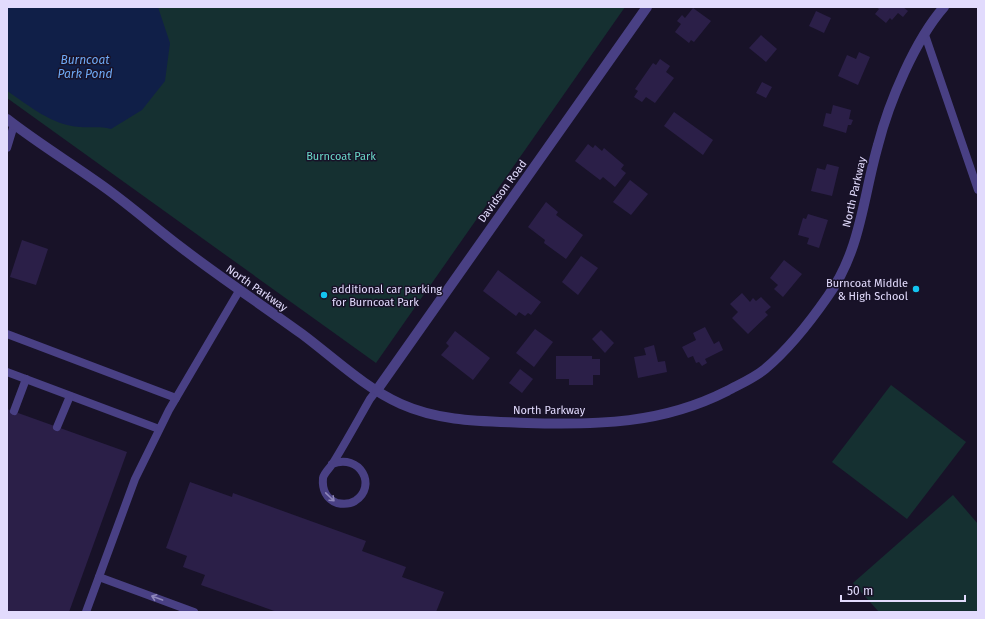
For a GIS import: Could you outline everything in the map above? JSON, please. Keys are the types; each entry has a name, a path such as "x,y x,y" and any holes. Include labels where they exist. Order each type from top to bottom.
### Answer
{"street":[{"name":"Davidson Road","path":"377,390 647,7"},
{"name":"North Parkway","path":"11,122 108,190 239,291 303,335 377,390 398,403 416,410 458,420 538,423 618,422 659,416 698,405 764,370 799,334 831,292 844,266 862,221 882,132 908,66 925,35 944,7"}],"lane":[{"path":"925,35 978,190"},
{"path":"7,148 11,122"},
{"path":"86,612 135,479 176,398 239,291"},
{"path":"7,334 176,398"},
{"path":"7,372 159,430"},
{"path":"14,411 26,379"},
{"path":"332,464 339,461 350,461 358,466 362,472 365,479 363,493 354,501 346,504 338,503 328,497 323,489 323,476 332,464 370,399 377,390"},
{"path":"57,427 70,396"},
{"path":"99,577 194,612"}],"green space":[{"name":"Burncoat Park","path":"7,7 625,7 376,363 7,98"},
{"path":"891,385 966,442 907,519 832,462"},
{"path":"953,495 978,524 978,612 879,612 853,583"}],"water":[{"name":"Burncoat Park Pond","path":"7,7 158,7 170,43 165,81 142,110 111,129 69,125 50,119 7,91"}],"building":[{"path":"876,7 903,7 908,11 903,17 898,13 892,20 890,18 886,23 875,14 879,9"},
{"path":"693,8 711,21 694,42 691,40 689,43 675,32 681,24 677,21 682,15 685,18"},
{"path":"816,11 831,18 824,33 809,26"},
{"path":"761,35 777,49 766,62 749,48"},
{"path":"859,52 870,57 858,85 838,76 847,55 856,59"},
{"path":"660,59 670,66 666,72 674,78 655,103 646,97 642,102 634,97 638,91 635,89 653,63 656,65"},
{"path":"762,82 772,87 766,98 756,93"},
{"path":"833,105 851,110 849,119 853,120 851,125 848,125 846,133 823,126 826,113 831,114"},
{"path":"674,112 713,140 703,155 664,126"},
{"path":"588,144 593,148 595,145 602,151 604,148 624,165 621,169 626,173 615,187 603,177 600,180 575,161"},
{"path":"827,164 839,167 832,196 811,191 817,168 825,170"},
{"path":"630,180 648,194 631,215 613,202"},
{"path":"546,202 558,212 556,215 583,235 566,259 544,243 545,240 528,227"},
{"path":"808,214 828,220 819,248 807,244 809,238 798,235 803,218 806,219"},
{"path":"22,240 48,249 36,285 10,277"},
{"path":"581,256 598,268 578,295 562,282"},
{"path":"784,260 802,274 783,297 774,289 778,285 770,278"},
{"path":"498,270 541,302 531,315 528,313 525,316 519,312 516,316 483,291"},
{"path":"742,293 750,302 753,298 756,301 761,297 771,307 765,312 768,315 748,334 732,318 738,312 730,304"},
{"path":"705,327 714,344 719,341 723,350 705,359 707,363 702,366 699,362 696,363 693,356 688,358 682,347 696,340 693,333"},
{"path":"535,329 553,342 534,367 516,353"},
{"path":"601,330 614,343 605,353 592,339"},
{"path":"455,331 490,358 473,380 441,355 449,346 446,343"},
{"path":"654,345 658,362 665,361 667,372 638,378 634,357 646,355 644,348"},
{"path":"556,356 592,356 592,359 600,359 600,375 593,375 593,385 569,385 569,379 556,379"},
{"path":"520,369 533,379 522,393 509,383"},
{"path":"7,409 127,452 69,612 7,612"},
{"path":"190,482 232,497 233,493 366,541 362,551 406,567 402,577 444,592 436,612 277,612 201,585 205,575 183,567 187,556 166,548"}],"place":[{"name":"Burncoat Middle & High School","path":"916,289"},
{"name":"additional car parking for Burncoat Park","path":"324,295"}]}
